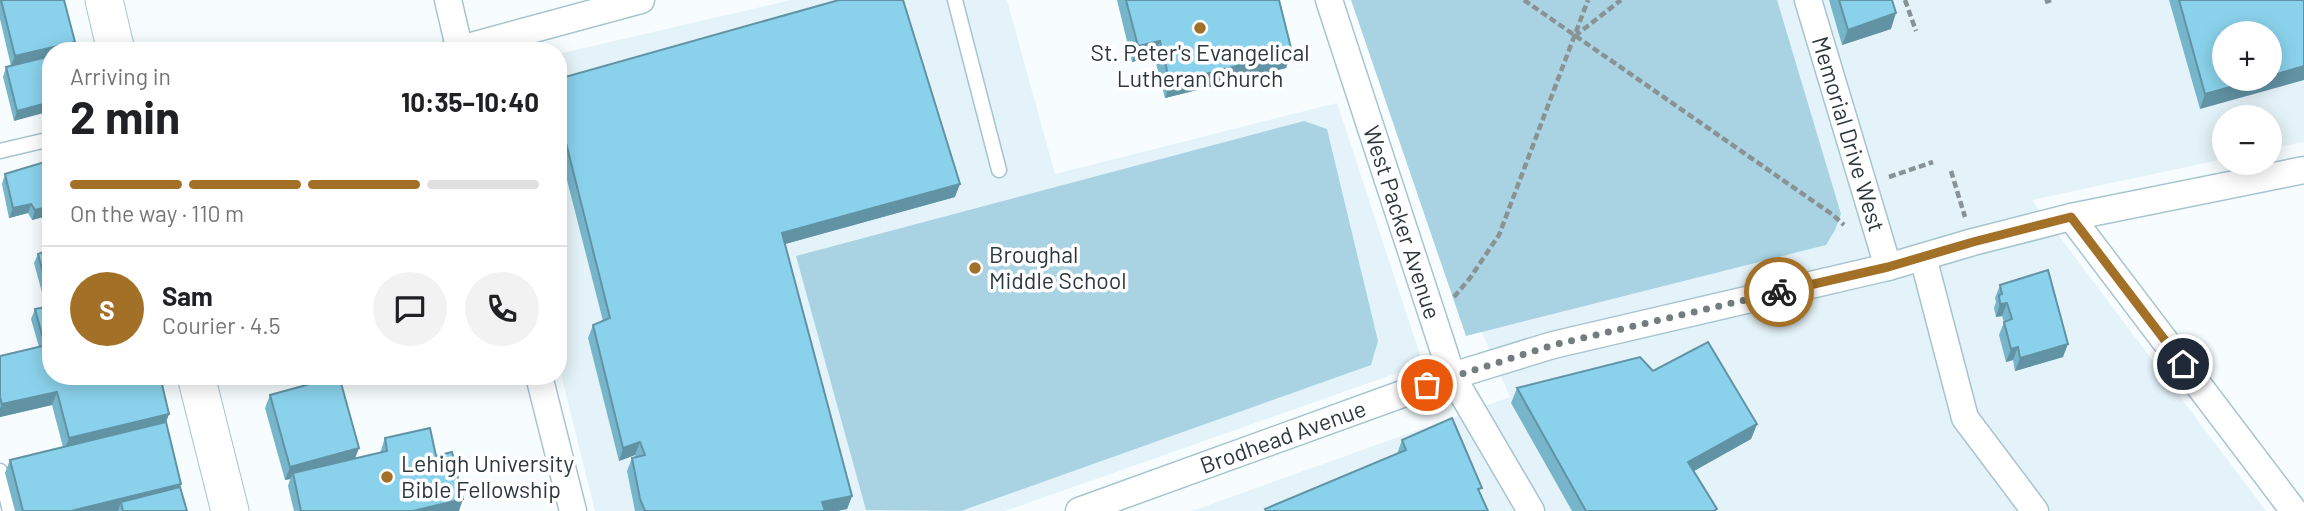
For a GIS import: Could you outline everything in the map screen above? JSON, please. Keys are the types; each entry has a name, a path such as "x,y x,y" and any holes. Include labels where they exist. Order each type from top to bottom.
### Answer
{"main road":[{"path":"104,0 114,42"},
{"path":"198,385 230,511"}],"street":[{"path":"448,0 456,42"},
{"path":"487,42 641,0"},
{"name":"West Packer Avenue","path":"1329,0 1452,376 1531,511"},
{"name":"Memorial Drive West","path":"1808,0 1888,267"},
{"name":"Brodhead Avenue","path":"1079,511 1452,376 1553,345 1888,267 2071,217 2304,170"},
{"path":"2071,217 2294,511"},
{"path":"1923,257 1965,418 2035,511"},
{"path":"541,385 573,511"}],"lane":[{"path":"955,0 999,170"},
{"path":"0,151 42,141"},
{"path":"0,471 10,511"}],"path":[{"path":"1524,0 1833,215 1852,232"},
{"path":"1470,278 1499,235 1588,0"},
{"path":"1575,36 1622,0"},
{"path":"1905,0 1916,30"},
{"path":"2045,2 2052,0"},
{"path":"1888,178 1934,162"},
{"path":"1951,171 1958,193"}],"shaded area":[{"name":"Broughal Middle School","path":"791,0 1007,0 1055,174 1337,103 1423,364 1005,511 595,511 564,385 567,385 567,52"},
{"path":"1351,0 1777,0 1841,214 1835,230 1826,245 1466,336"},
{"path":"1361,0 2304,0 2304,142 2282,147 2282,105 2212,105 2212,162 2032,200 2266,511 1192,511 1510,397 1481,330"},
{"path":"1304,121 1327,129 1378,341 1371,365 961,511 866,510 796,256"}],"building":[{"path":"1,0 64,0 75,42 42,42 42,50 15,56"},
{"name":"Broughal Middle School","path":"839,0 903,0 960,184 782,233 852,496 822,502 825,511 645,511 632,458 645,455 640,442 623,448 593,325 610,318 567,147 567,76"},
{"name":"St. Peter's Evangelical Lutheran Church","path":"1126,0 1279,0 1292,52 1170,83 1160,41 1138,46"},
{"path":"1839,0 1892,0 1896,13 1848,30"},
{"path":"2179,0 2304,0 2304,66 2282,72 2282,21 2212,21 2212,91 2216,91 2205,94"},
{"path":"42,58 42,104 17,111 6,67"},
{"path":"42,163 42,208 35,210 31,204 13,208 5,174"},
{"path":"42,252 42,269 38,254"},
{"path":"2048,270 2068,344 2020,358 2018,347 2011,349 2004,322 2012,319 2007,303 2000,304 2000,285"},
{"path":"42,308 42,335 35,309"},
{"path":"1708,342 1757,424 1688,462 1717,509 1586,511 1517,388 1640,357 1653,371"},
{"path":"42,346 42,385 162,385 169,414 69,438 57,392 2,404 0,356"},
{"path":"306,385 342,385 359,448 290,467 270,395"},
{"path":"1452,418 1482,488 1478,489 1488,511 1265,509 1406,450 1402,440"},
{"path":"166,422 181,484 71,511 23,511 10,460"},
{"name":"Lehigh University Bible Fellowship","path":"430,428 436,456 452,452 463,499 413,511 301,511 293,473 387,451 385,438"},
{"path":"180,487 187,511 123,511 121,502"}],"way so far":[{"path":"1427,385 1553,345 1779,292"}],"place":[{"name":"St. Peter's Evangelical Lutheran Church","path":"1200,28"},
{"name":"Broughal Middle School","path":"975,268"},
{"name":"Lehigh University Bible Fellowship","path":"387,477"}],"route":[{"path":"1779,292 1888,267 2071,217 2183,364"}]}
